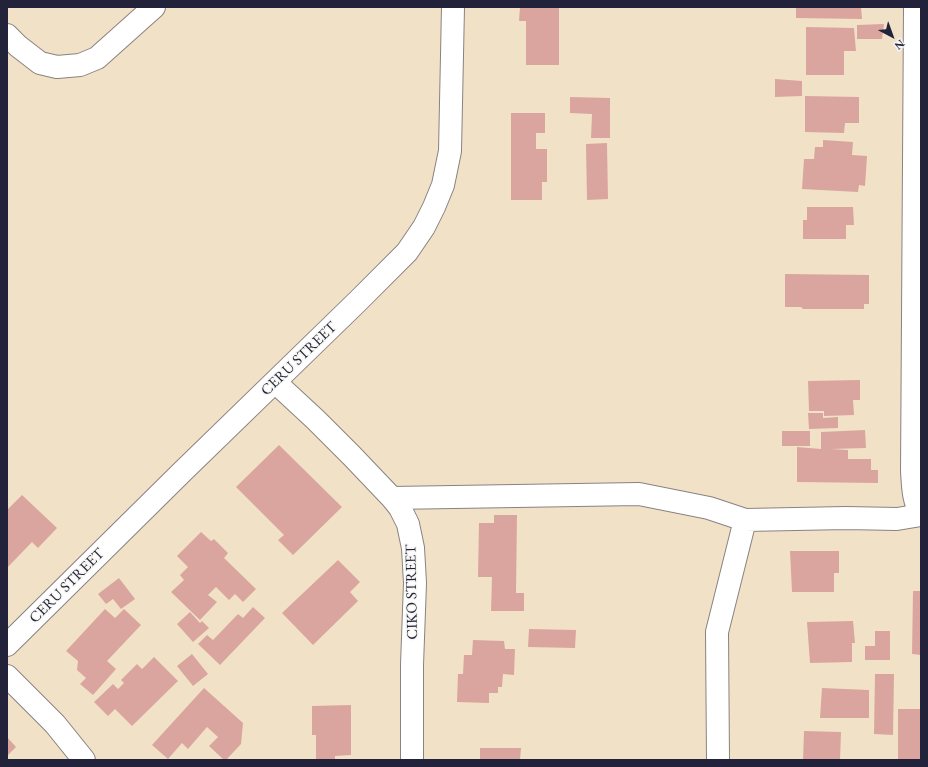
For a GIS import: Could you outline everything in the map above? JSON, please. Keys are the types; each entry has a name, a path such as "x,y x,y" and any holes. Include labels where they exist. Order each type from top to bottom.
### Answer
{"street":[{"path":"7,35 18,46 40,63 57,67 80,66 97,58 154,7"},
{"name":"CERU STREET","path":"7,645 407,252 424,226 434,207 443,185 450,151 453,7"},
{"path":"392,498 639,494 709,508 745,520 838,518 897,519 921,515 916,506 912,471 915,7"},
{"name":"CIKO STREET","path":"275,382 316,420 392,498 400,508 408,524 413,548 415,583 412,665 412,760"},
{"path":"718,760 716,632 745,520"},
{"path":"7,676 55,724 84,760"}],"building":[{"path":"520,7 559,7 559,65 526,65 526,21 519,21"},
{"path":"796,7 861,7 862,19 796,18"},
{"path":"884,24 882,39 857,39 857,25"},
{"path":"806,27 854,28 856,51 844,51 844,75 806,75"},
{"path":"775,79 802,81 802,96 775,97"},
{"path":"805,96 859,97 859,123 845,123 844,133 805,132"},
{"path":"570,97 610,98 610,138 591,138 592,114 570,113"},
{"path":"511,113 545,113 545,133 536,133 536,149 547,149 547,182 542,182 542,200 511,200"},
{"path":"823,140 853,142 852,155 867,156 865,186 859,185 858,192 802,189 804,159 814,159 815,147 823,147"},
{"path":"607,143 608,199 587,200 586,144"},
{"path":"807,207 853,207 854,225 846,225 846,239 803,239 803,220 807,220"},
{"path":"785,274 869,275 869,304 864,304 864,309 803,309 801,307 785,307"},
{"path":"860,380 860,400 853,400 854,415 824,416 824,411 809,411 808,381"},
{"path":"808,413 823,413 823,418 838,417 838,428 809,429"},
{"path":"865,430 866,448 831,449 848,450 848,459 871,459 871,470 878,470 878,483 797,482 797,447 821,449 821,432"},
{"path":"782,431 810,431 810,446 782,446"},
{"path":"279,445 342,507 293,555 278,540 284,535 236,487"},
{"path":"22,495 57,528 38,548 32,542 7,568 7,510"},
{"path":"494,515 517,515 516,593 524,593 524,611 491,611 492,577 478,577 479,523 494,523"},
{"path":"201,532 211,541 214,539 228,553 224,558 256,589 243,602 235,594 229,600 216,587 208,595 217,602 200,620 171,592 184,580 180,575 188,567 177,556"},
{"path":"790,551 839,551 839,573 834,573 834,592 792,592"},
{"path":"338,560 360,582 350,592 358,601 313,645 282,613"},
{"path":"119,578 135,599 121,609 113,599 106,604 98,594"},
{"path":"913,591 921,591 921,655 912,654"},
{"path":"253,607 265,618 220,665 198,644 207,635 213,640 238,614 243,618"},
{"path":"105,609 115,618 124,609 141,625 107,661 116,669 93,695 80,684 86,678 77,670 78,661 66,651"},
{"path":"190,612 200,623 202,621 209,628 193,642 177,624"},
{"path":"853,621 855,643 852,643 852,662 810,663 807,622"},
{"path":"529,629 576,630 575,648 528,647"},
{"path":"875,631 890,631 890,660 865,660 865,646 875,646"},
{"path":"473,640 504,641 505,649 515,649 514,675 503,674 502,687 498,687 498,693 489,693 489,703 457,702 458,674 463,674 464,655 472,655"},
{"path":"192,654 208,674 193,686 177,666"},
{"path":"154,657 178,681 132,726 115,709 108,716 94,702 113,684 118,689 124,683 121,680 137,664 142,669"},
{"path":"875,674 894,674 893,735 874,734"},
{"path":"204,688 243,723 241,744 226,760 224,760 209,746 218,737 207,727 188,749 182,743 168,759 152,745"},
{"path":"822,688 869,690 869,718 820,718"},
{"path":"351,705 351,755 335,756 335,760 316,760 316,735 312,735 312,706"},
{"path":"898,709 921,709 921,760 898,760"},
{"path":"804,731 841,732 840,760 803,760"},
{"path":"7,737 16,747 7,756"},
{"path":"480,748 521,748 520,760 480,760"}]}
